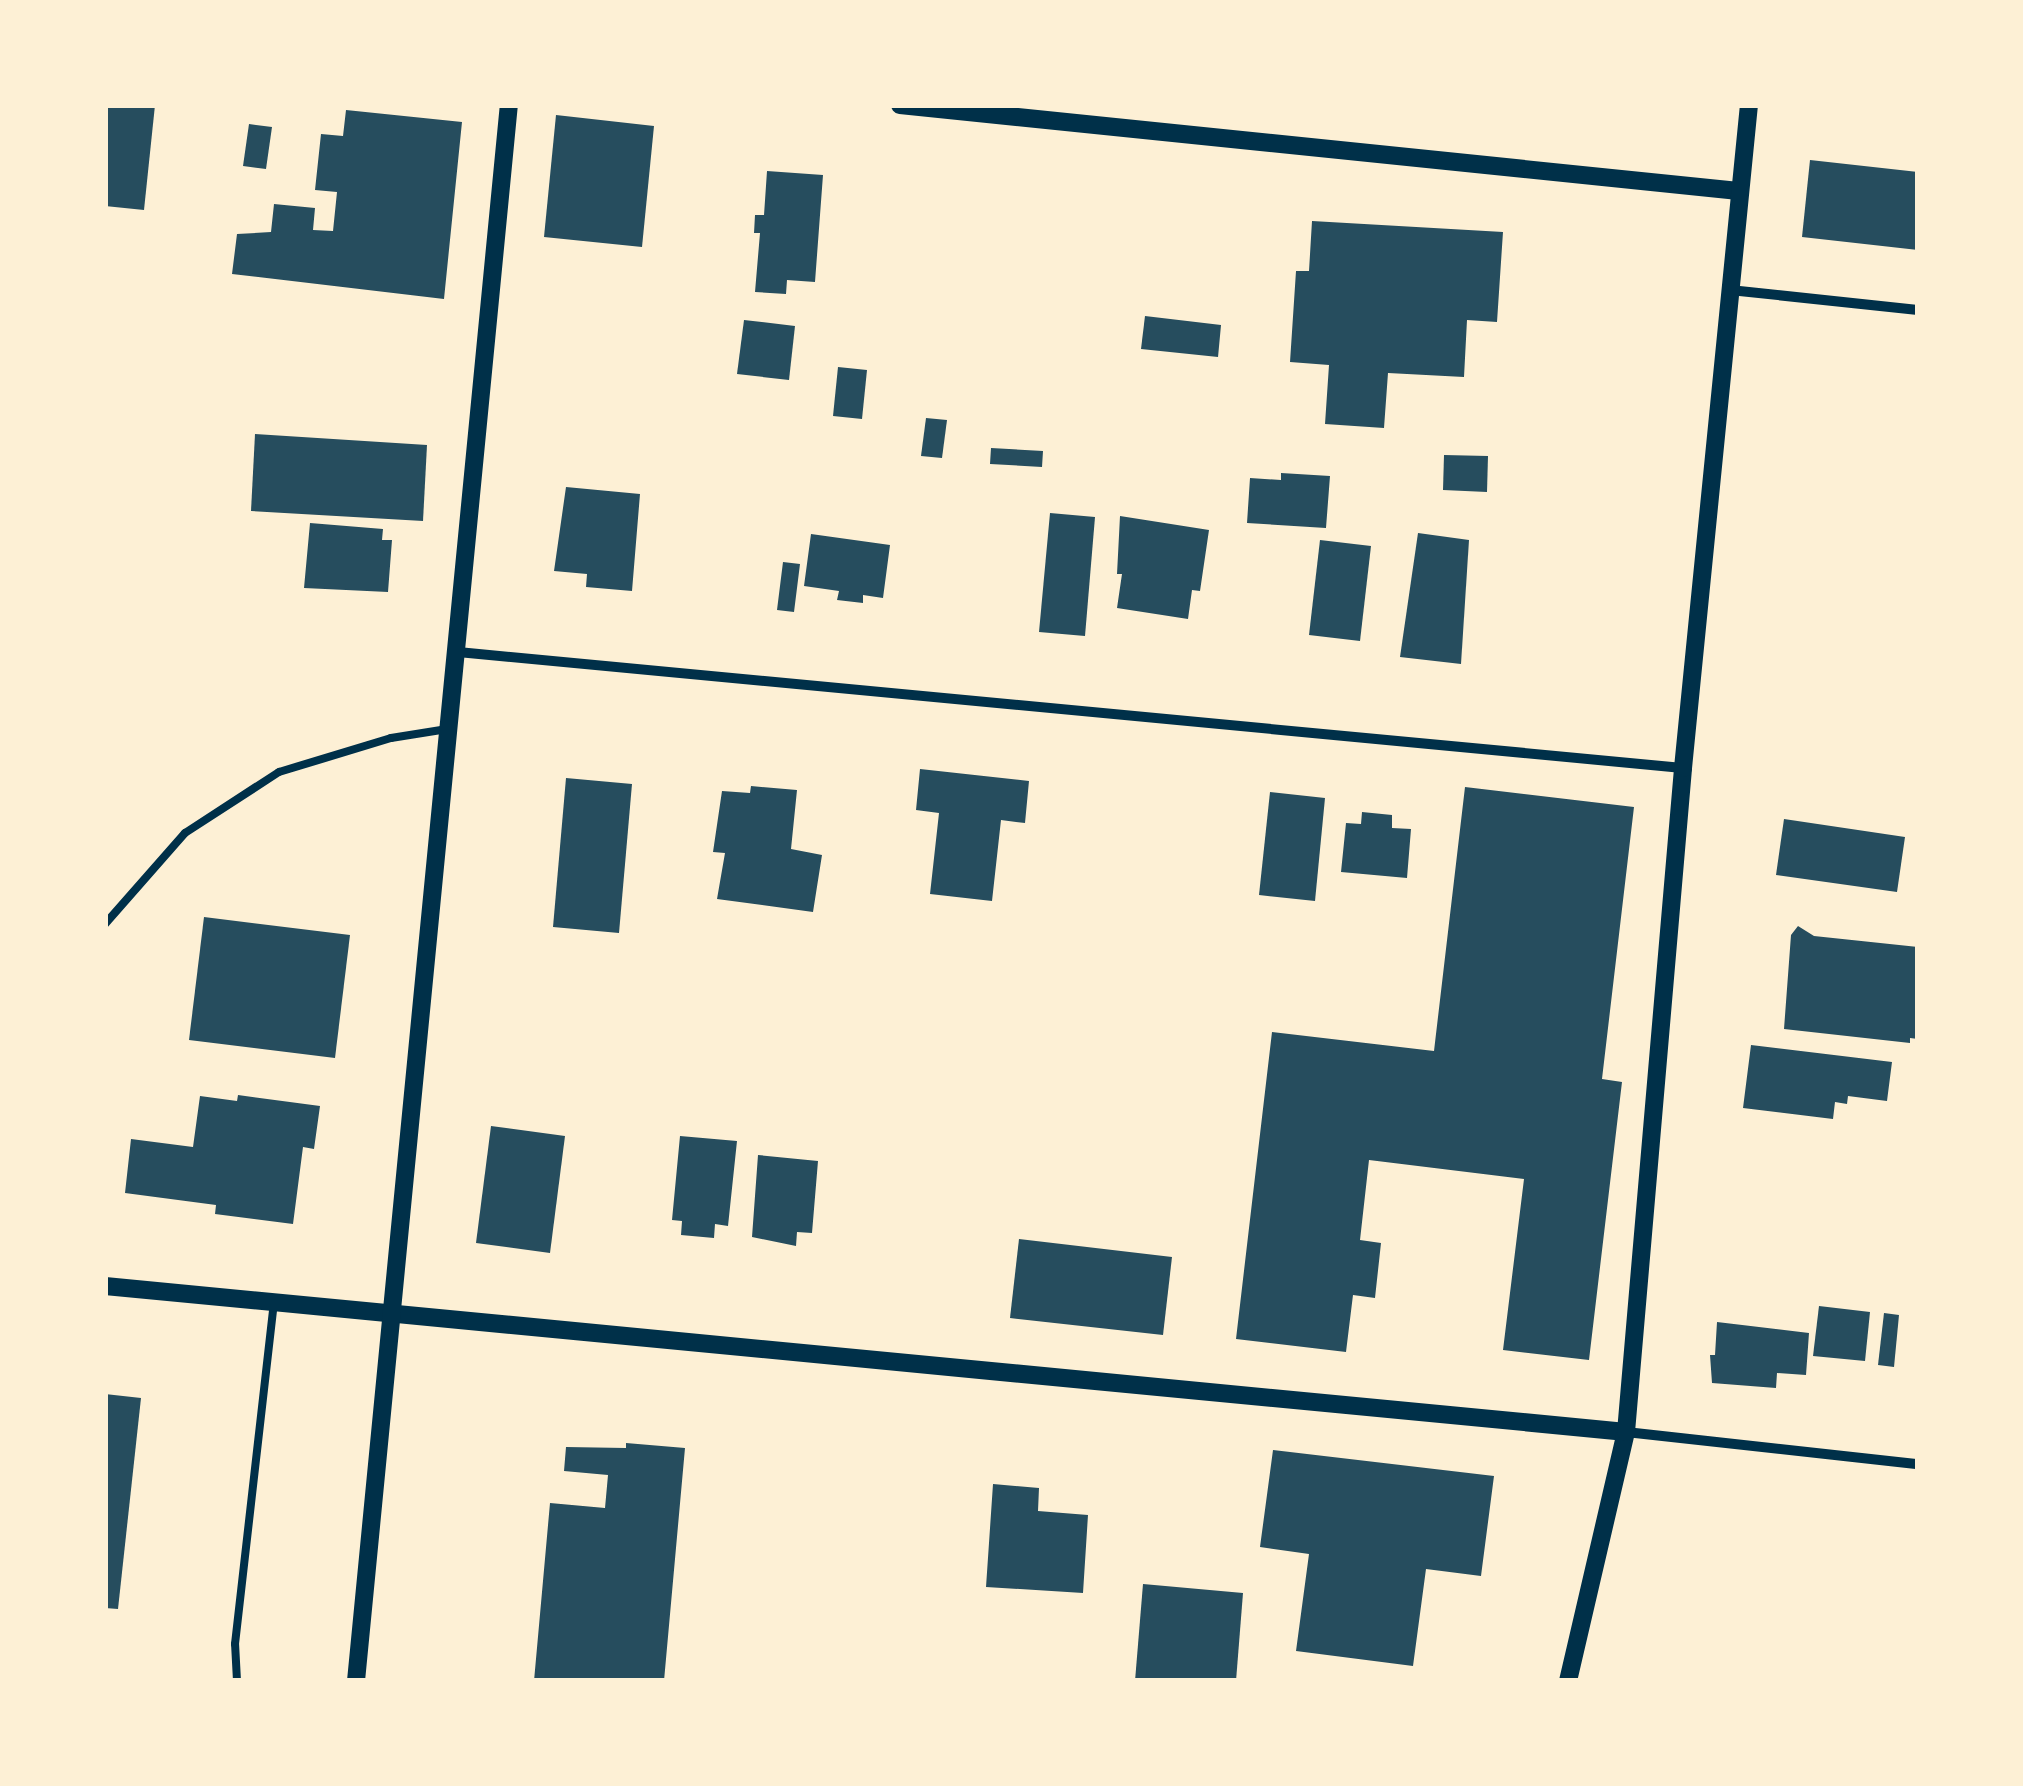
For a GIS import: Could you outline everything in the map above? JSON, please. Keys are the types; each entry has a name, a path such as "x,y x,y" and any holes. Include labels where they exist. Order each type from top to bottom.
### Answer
{"street":[{"path":"356,1681 509,105"},
{"path":"900,105 1738,191"},
{"path":"1568,1681 1626,1432 1684,768 1748,105"},
{"path":"1728,290 1918,310"},
{"path":"458,652 1684,768"},
{"path":"105,1286 1626,1432 1918,1464"}],"lane":[{"path":"105,924 185,833 279,772 391,738 451,728"},
{"path":"238,1681 235,1644 274,1303"}],"building":[{"path":"105,105 155,105 144,210 105,206"},
{"path":"346,110 462,122 444,299 232,274 237,234 271,232 274,204 315,208 313,230 333,231 337,192 315,190 321,134 343,136"},
{"path":"556,115 654,126 642,247 544,237"},
{"path":"249,124 272,127 266,169 243,166"},
{"path":"1810,160 1918,172 1918,250 1802,237"},
{"path":"767,171 823,175 815,282 787,280 786,294 755,292 760,233 754,233 755,215 764,215"},
{"path":"1312,221 1503,232 1497,322 1467,320 1464,377 1388,373 1384,428 1325,424 1329,365 1290,362 1296,271 1309,271"},
{"path":"1145,316 1221,325 1218,357 1141,349"},
{"path":"744,320 795,326 789,380 737,374"},
{"path":"838,367 867,370 862,419 833,416"},
{"path":"926,418 947,420 942,458 921,456"},
{"path":"255,434 427,445 423,521 251,511"},
{"path":"991,448 1043,451 1042,467 990,464"},
{"path":"1444,455 1488,456 1487,492 1443,490"},
{"path":"1281,473 1330,476 1326,528 1247,523 1250,478 1281,480"},
{"path":"566,487 640,494 632,591 586,587 587,574 554,571"},
{"path":"1050,513 1095,517 1085,636 1039,632"},
{"path":"1120,516 1209,530 1200,591 1192,590 1188,619 1117,608 1122,574 1117,574"},
{"path":"310,523 383,529 382,540 392,540 388,592 304,588"},
{"path":"1418,533 1469,540 1461,664 1400,657"},
{"path":"811,534 890,545 883,598 863,595 863,603 837,600 839,591 804,586"},
{"path":"1320,540 1371,546 1360,641 1309,635"},
{"path":"783,562 800,564 794,612 777,610"},
{"path":"920,769 1029,781 1025,823 1001,820 992,901 930,894 939,813 916,810"},
{"path":"566,778 632,784 619,933 553,927"},
{"path":"751,786 797,790 791,849 822,855 813,912 717,899 725,853 713,852 722,791 750,793"},
{"path":"1465,787 1634,807 1602,1079 1622,1082 1589,1360 1503,1350 1524,1179 1369,1160 1360,1240 1381,1243 1375,1298 1353,1295 1346,1352 1236,1339 1272,1032 1434,1051"},
{"path":"1270,792 1325,798 1315,901 1259,895"},
{"path":"1362,812 1392,815 1392,828 1411,829 1407,878 1341,872 1346,823 1361,824"},
{"path":"1784,819 1905,837 1897,892 1776,875"},
{"path":"204,917 350,935 335,1058 189,1040"},
{"path":"1798,926 1814,936 1918,947 1918,1039 1910,1038 1910,1043 1784,1029 1791,935"},
{"path":"1751,1045 1892,1062 1887,1101 1848,1096 1847,1104 1835,1102 1833,1119 1743,1108"},
{"path":"238,1095 320,1106 314,1149 303,1147 293,1224 215,1214 216,1205 125,1193 131,1139 193,1147 200,1096 237,1101"},
{"path":"491,1126 565,1136 550,1253 476,1243"},
{"path":"680,1136 737,1141 728,1226 715,1224 714,1238 681,1235 682,1221 672,1220"},
{"path":"758,1155 818,1161 812,1233 797,1232 796,1246 752,1237"},
{"path":"1019,1239 1172,1257 1163,1335 1010,1318"},
{"path":"1819,1306 1870,1312 1865,1361 1813,1356"},
{"path":"1884,1313 1899,1315 1894,1367 1878,1365"},
{"path":"1717,1322 1809,1333 1806,1375 1777,1373 1776,1388 1712,1383 1710,1355 1715,1355"},
{"path":"105,1394 141,1398 118,1609 105,1608"},
{"path":"626,1443 685,1448 664,1681 534,1681 550,1503 605,1508 608,1475 564,1471 566,1447 626,1448"},
{"path":"1273,1450 1494,1476 1481,1576 1426,1569 1413,1666 1296,1651 1309,1554 1260,1547"},
{"path":"993,1484 1039,1488 1038,1511 1088,1515 1083,1593 986,1587"},
{"path":"1143,1584 1243,1593 1236,1681 1135,1681"}]}
